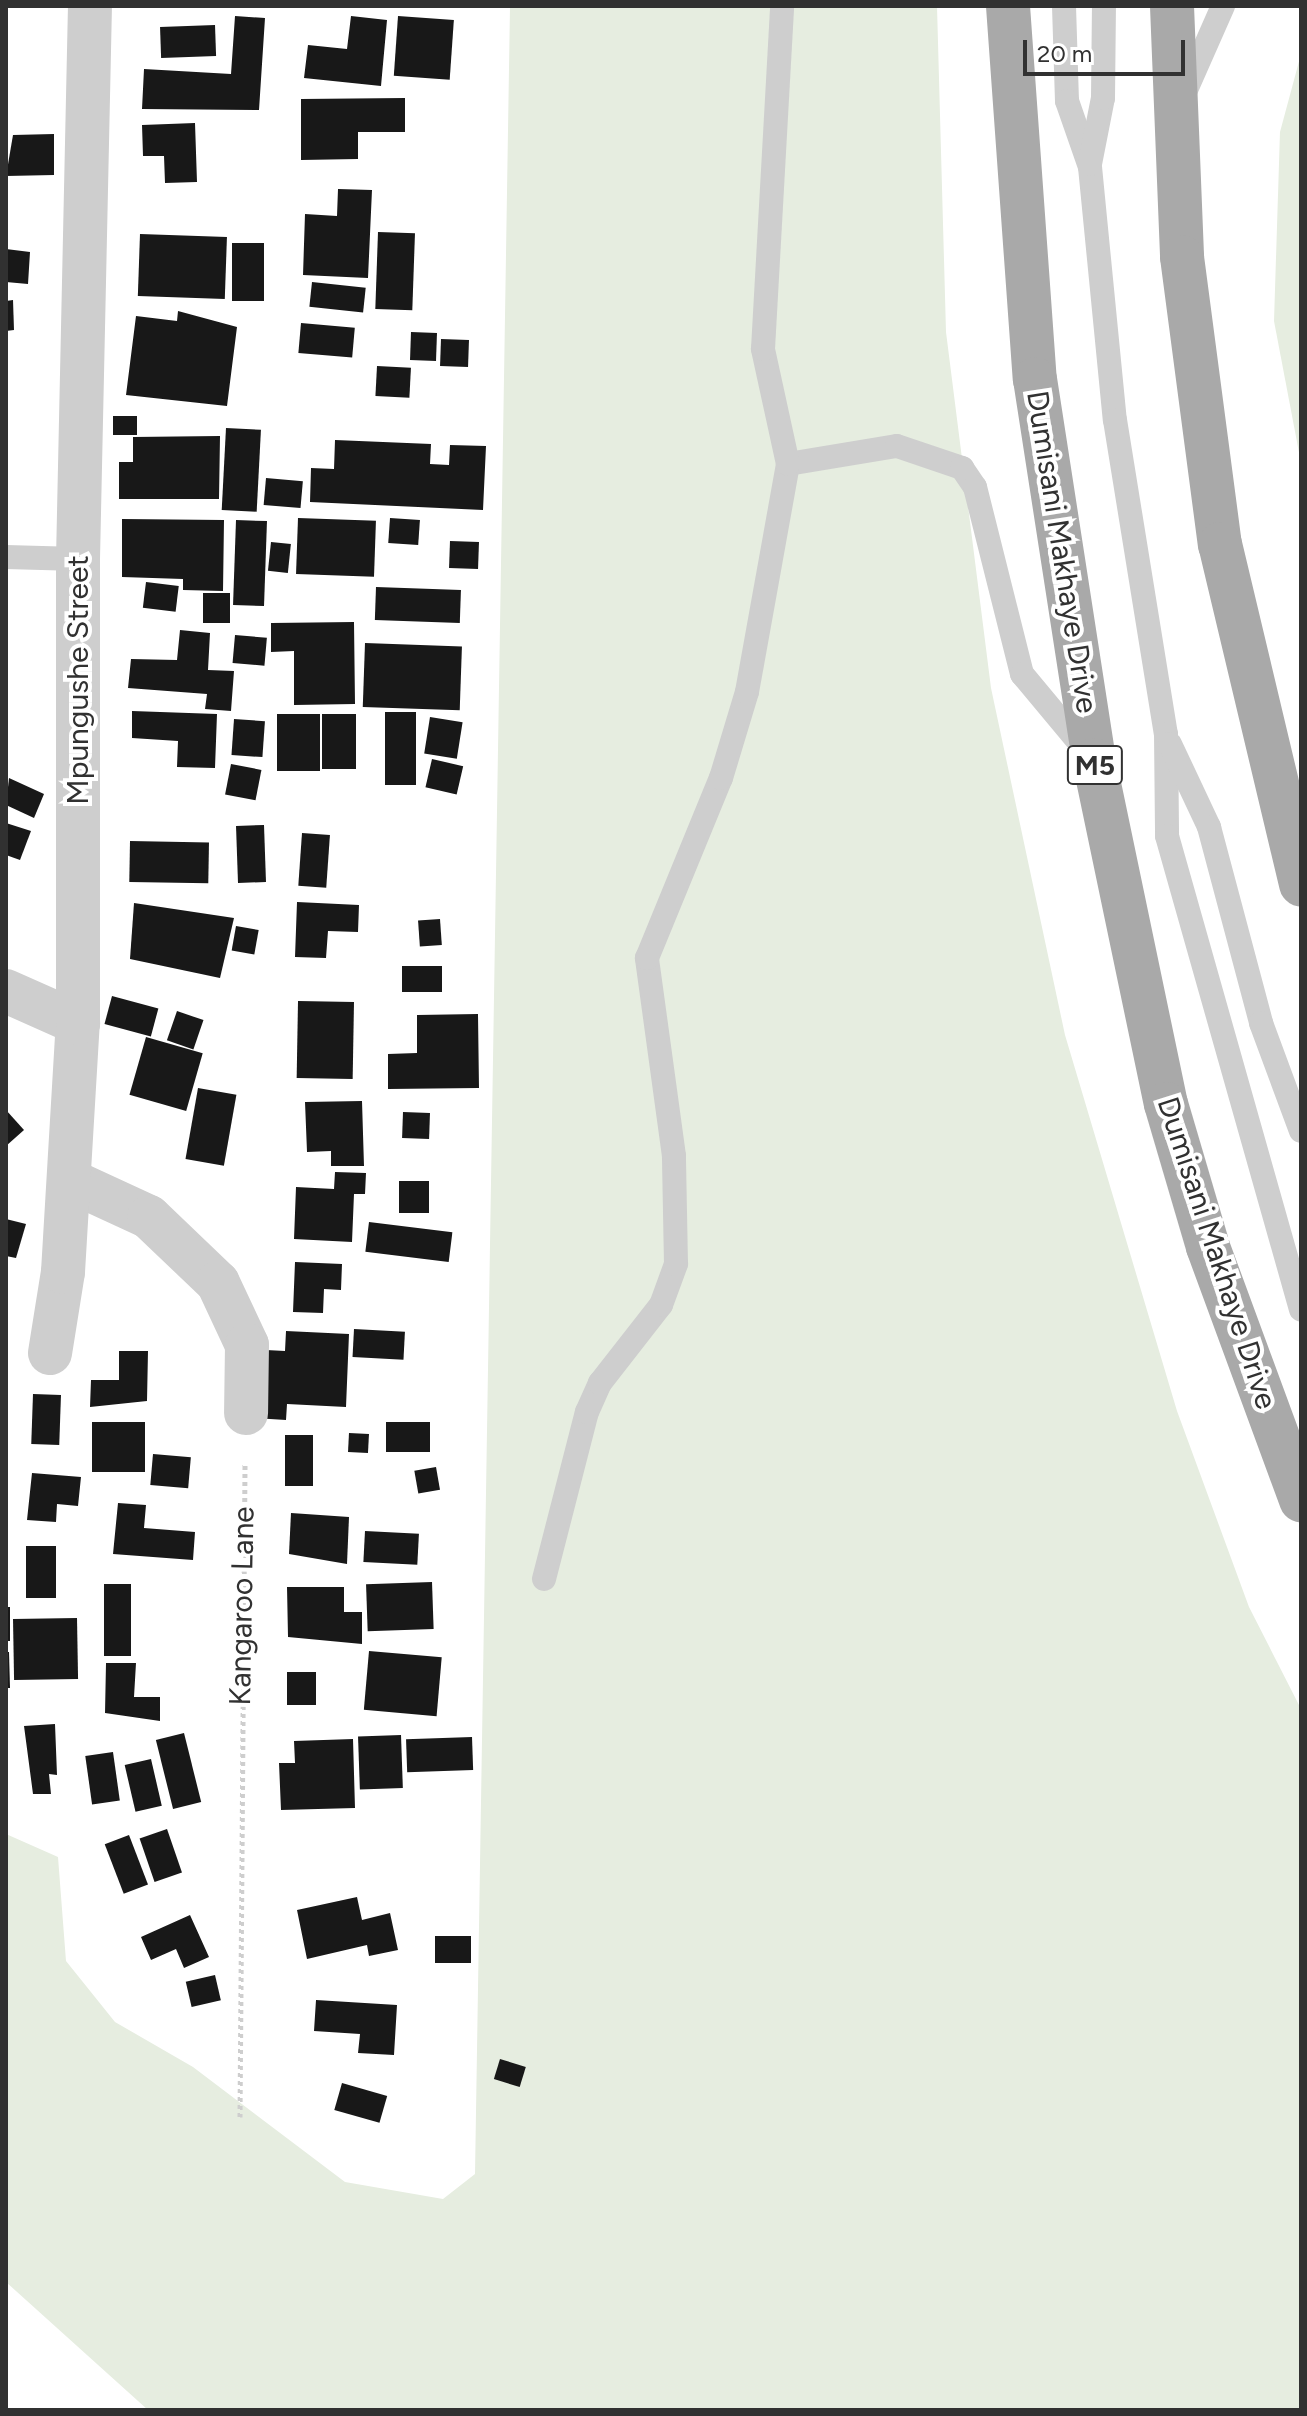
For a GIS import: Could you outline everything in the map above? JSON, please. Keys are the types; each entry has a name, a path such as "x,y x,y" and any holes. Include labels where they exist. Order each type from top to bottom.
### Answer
{"main road":[{"name":"Dumisani Makhaye Drive","path":"1008,6 1035,379 1094,760 1166,1104 1208,1247 1301,1500"},
{"path":"1172,6 1172,117 1182,257 1220,544 1301,884"}],"street":[{"name":"Mpungushe Street","path":"50,1353 71,1181 78,1023 78,559 90,6"},
{"path":"6,991 78,1023"},
{"path":"71,1181 149,1217 218,1283 247,1345 246,1413"}],"lane":[{"path":"544,1579 587,1412 600,1383 661,1305 676,1264 674,1156 647,958 721,778 747,692 788,464 763,349 782,6"},
{"path":"1064,6 1067,101 1090,167 1115,420 1166,734 1167,836 1185,914 1301,1309"},
{"path":"1090,167 1103,98 1104,6"},
{"path":"1172,117 1223,6"},
{"path":"788,464 897,446 962,468 975,487 1022,674 1094,760"},
{"path":"6,557 78,559"},
{"path":"1166,734 1209,827 1261,1023 1301,1131"}],"path":[{"name":"Kangaroo Lane","path":"240,2117 246,1413"}],"shaded area":[{"path":"510,6 937,6 946,332 991,688 1065,1035 1177,1411 1249,1607 1301,1709 1301,2410 148,2410 6,2282 6,1834 58,1857 66,1961 115,2022 193,2067 345,2182 443,2199 475,2174"},
{"path":"1301,54 1301,463 1274,321 1280,132"}],"building":[{"path":"235,16 265,18 259,110 142,109 144,69 231,74"},
{"path":"351,16 387,20 381,86 304,78 308,45 347,49"},
{"path":"398,16 454,20 450,80 394,76"},
{"path":"215,25 216,56 161,58 160,27"},
{"path":"405,98 405,132 358,132 358,159 301,160 301,99"},
{"path":"195,123 197,182 165,183 164,156 143,156 142,125"},
{"path":"54,134 54,175 6,176 13,135"},
{"path":"338,189 372,190 368,278 303,275 305,214 337,216"},
{"path":"378,232 415,233 412,310 375,309"},
{"path":"140,234 227,237 225,299 138,296"},
{"path":"232,243 264,243 264,301 232,301"},
{"path":"6,249 30,252 28,284 6,282"},
{"path":"312,282 366,288 363,313 309,307"},
{"path":"13,300 14,330 6,331 6,301"},
{"path":"178,311 237,327 227,406 126,395 136,316 177,321"},
{"path":"301,323 355,328 352,358 298,353"},
{"path":"411,332 437,333 436,361 410,360"},
{"path":"441,339 469,340 468,367 440,366"},
{"path":"377,366 411,368 409,398 375,396"},
{"path":"113,416 137,416 137,435 113,435"},
{"path":"226,428 261,430 257,512 222,510"},
{"path":"220,436 219,499 119,499 119,462 133,462 133,437"},
{"path":"335,440 431,444 430,464 449,465 450,445 486,446 483,510 310,502 311,468 334,469"},
{"path":"266,478 303,481 301,508 264,505"},
{"path":"298,518 376,521 374,577 296,574"},
{"path":"390,518 420,520 418,545 388,543"},
{"path":"122,519 224,520 223,591 183,590 183,579 122,577"},
{"path":"236,520 267,521 264,606 233,605"},
{"path":"450,541 479,542 478,569 449,568"},
{"path":"271,542 291,544 288,573 268,571"},
{"path":"146,582 179,586 176,612 143,608"},
{"path":"376,587 461,590 460,623 375,620"},
{"path":"203,593 230,593 230,623 203,623"},
{"path":"354,622 355,704 294,705 294,651 271,652 271,623"},
{"path":"180,630 210,633 208,670 234,671 231,711 205,709 207,694 128,688 131,659 177,660"},
{"path":"235,635 267,638 264,666 233,663"},
{"path":"365,643 462,646 460,710 363,707"},
{"path":"132,711 217,714 215,768 177,767 178,741 132,738"},
{"path":"385,712 416,712 416,785 385,785"},
{"path":"277,714 320,714 320,771 277,771"},
{"path":"322,714 356,714 356,769 322,769"},
{"path":"430,717 463,722 457,759 424,754"},
{"path":"234,719 265,721 262,757 231,755"},
{"path":"432,759 463,766 457,794 425,787"},
{"path":"231,764 261,770 256,800 225,794"},
{"path":"9,778 44,794 34,818 6,805"},
{"path":"6,823 31,831 20,860 6,855"},
{"path":"264,825 266,882 238,883 236,826"},
{"path":"302,833 330,835 326,888 298,886"},
{"path":"130,841 209,842 208,883 129,882"},
{"path":"297,902 359,905 358,932 328,931 326,958 295,957"},
{"path":"134,903 234,918 220,978 130,959"},
{"path":"440,919 442,945 420,946 418,921"},
{"path":"236,926 259,930 254,955 232,951"},
{"path":"402,966 442,966 442,992 402,992"},
{"path":"112,996 158,1008 151,1036 104,1024"},
{"path":"298,1001 354,1002 353,1079 297,1078"},
{"path":"177,1011 203,1020 193,1049 167,1040"},
{"path":"478,1014 479,1088 388,1089 388,1054 417,1053 417,1015"},
{"path":"146,1037 203,1053 186,1111 129,1095"},
{"path":"198,1088 236,1095 224,1166 185,1159"},
{"path":"362,1101 364,1166 331,1166 331,1151 307,1152 305,1102"},
{"path":"6,1110 24,1130 6,1146"},
{"path":"403,1112 430,1113 429,1139 402,1138"},
{"path":"335,1172 366,1173 365,1194 354,1194 352,1242 294,1239 296,1187 334,1189"},
{"path":"399,1181 429,1181 429,1213 399,1213"},
{"path":"6,1219 26,1224 16,1258 6,1256"},
{"path":"369,1222 452,1232 449,1262 365,1252"},
{"path":"295,1262 342,1264 341,1290 324,1289 323,1313 293,1312"},
{"path":"354,1329 405,1332 403,1360 353,1357"},
{"path":"286,1331 349,1334 346,1407 287,1404 286,1420 252,1418 266,1350 285,1351"},
{"path":"119,1351 148,1351 147,1401 90,1407 91,1380 119,1380"},
{"path":"33,1394 61,1395 59,1445 31,1444"},
{"path":"92,1422 145,1422 145,1472 92,1472"},
{"path":"386,1422 430,1422 430,1452 386,1452"},
{"path":"349,1433 369,1434 368,1453 348,1452"},
{"path":"285,1435 313,1435 313,1486 285,1486"},
{"path":"153,1454 191,1457 188,1488 150,1485"},
{"path":"436,1467 440,1490 418,1493 414,1471"},
{"path":"32,1473 81,1477 78,1506 57,1504 56,1522 27,1520"},
{"path":"118,1503 146,1505 144,1528 195,1532 193,1560 113,1554"},
{"path":"291,1513 349,1517 347,1564 289,1554"},
{"path":"365,1531 419,1534 417,1565 363,1562"},
{"path":"26,1546 56,1546 56,1598 26,1598"},
{"path":"432,1582 434,1629 368,1631 366,1584"},
{"path":"104,1584 131,1584 131,1656 104,1656"},
{"path":"287,1587 344,1587 344,1612 362,1612 362,1644 288,1637"},
{"path":"6,1607 10,1607 10,1641 6,1641"},
{"path":"77,1618 78,1679 14,1680 13,1619"},
{"path":"369,1651 442,1657 437,1716 364,1710"},
{"path":"6,1652 9,1652 10,1688 6,1688"},
{"path":"106,1663 136,1663 134,1697 160,1697 160,1721 105,1713"},
{"path":"287,1672 316,1672 316,1705 287,1705"},
{"path":"55,1724 57,1775 49,1774 51,1794 33,1794 24,1726"},
{"path":"184,1733 201,1802 173,1809 156,1740"},
{"path":"401,1735 403,1788 360,1789 358,1737"},
{"path":"472,1737 473,1770 407,1772 406,1739"},
{"path":"353,1739 355,1808 281,1810 279,1763 295,1763 294,1741"},
{"path":"113,1752 120,1801 92,1804 85,1756"},
{"path":"151,1759 162,1806 135,1812 125,1765"},
{"path":"167,1829 182,1872 155,1882 140,1838"},
{"path":"129,1835 148,1884 124,1894 105,1844"},
{"path":"357,1897 362,1920 390,1913 398,1950 369,1956 367,1945 307,1959 297,1910"},
{"path":"190,1915 209,1957 184,1968 176,1949 151,1960 141,1937"},
{"path":"435,1936 471,1936 471,1963 435,1963"},
{"path":"215,1975 221,2000 192,2007 186,1982"},
{"path":"316,2000 397,2005 394,2055 358,2053 360,2034 314,2031"},
{"path":"500,2059 526,2067 520,2087 494,2079"},
{"path":"342,2083 387,2096 379,2123 334,2110"}]}
